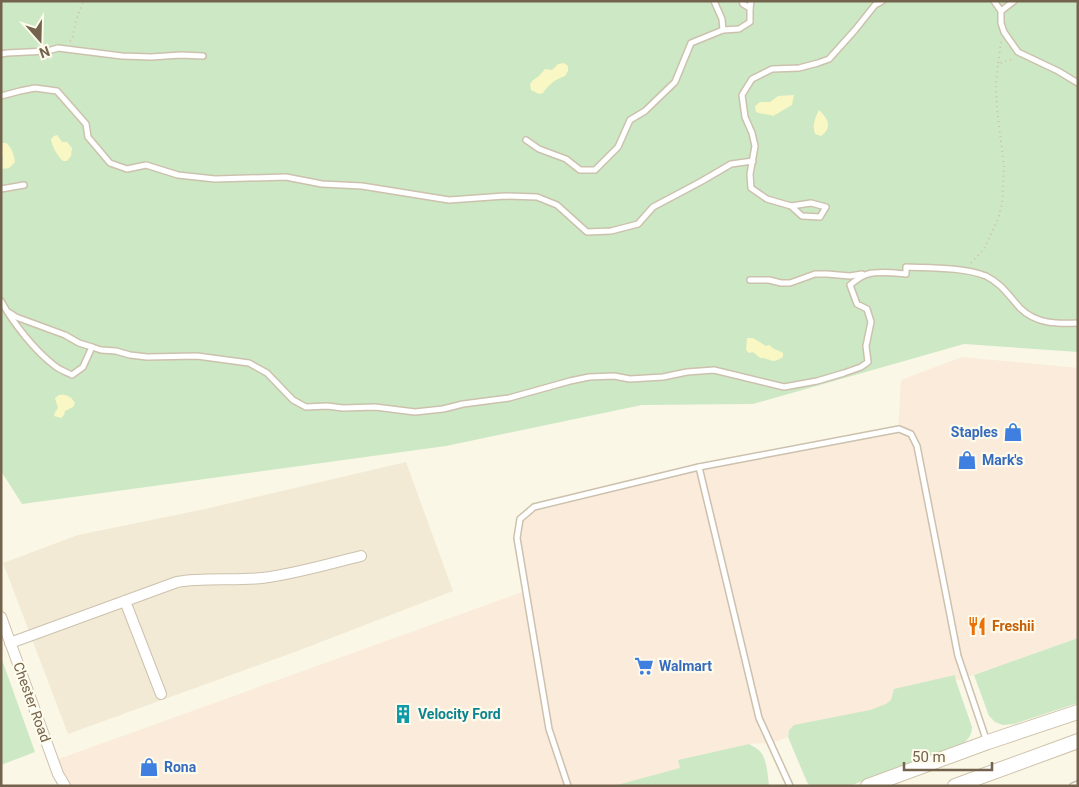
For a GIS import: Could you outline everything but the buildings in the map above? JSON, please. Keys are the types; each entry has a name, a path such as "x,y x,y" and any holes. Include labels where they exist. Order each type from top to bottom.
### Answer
{"main road":[{"path":"868,786 988,742 1078,712"},
{"path":"955,786 1078,741"}],"street":[{"path":"10,643 177,582 191,579 237,580 264,577 361,556"},
{"path":"125,601 161,694"},
{"name":"Chester Road","path":"1,617 58,774 65,786"}],"lane":[{"path":"714,1 722,19 723,30"},
{"path":"742,1 743,4 750,8"},
{"path":"526,140 539,149 566,159 580,170 595,170 618,147 630,120 645,111 675,82 691,43 723,30 739,29 750,22 751,1"},
{"path":"792,206 802,216 820,217 826,207 811,203 792,206 766,199 751,188 750,174 755,146 745,117 742,95 752,79 772,70 799,68 829,59 875,5 882,1"},
{"path":"994,1 1001,11 1003,30 1018,52 1078,83"},
{"path":"1001,11 1014,1"},
{"path":"1,54 48,51 58,48 122,56 203,56"},
{"path":"1,96 35,88 57,91 86,124 88,137 110,163 127,169 146,165 178,175 215,179 286,177 322,184 362,186 449,200 505,196 537,197 557,205 587,232 611,231 638,224 653,207 672,196 731,164 753,161"},
{"path":"1,189 24,186"},
{"path":"750,280 768,280 780,284 790,283 815,274 850,276 888,272 906,274 906,267 963,271 987,276 1012,296 1021,309 1037,320 1054,324 1078,323"},
{"path":"6,310 16,317 101,350 146,357 197,356 249,363 267,373 293,400 306,407 374,407 415,412 509,398 589,377 614,376 630,379 663,377 687,372 714,370 784,387 816,381 861,367 868,362 866,346 871,322 867,309 857,304 850,285 857,279 869,274"},
{"path":"1,301 18,327 56,367 72,375 83,367 92,347"},
{"path":"568,786 549,729 517,538 520,519 534,508 699,467 898,430 911,434 917,446 958,656 988,742"},
{"path":"699,467 759,718 790,786"},
{"path":"1073,786 1078,784"}],"path":[{"path":"58,48 72,40 83,1"},
{"path":"963,271 984,249 998,219 1002,204 1004,166 996,83 1003,30"},
{"path":"998,64 1024,55"}],"shaded area":[{"path":"962,357 1078,368 1078,638 956,681 955,675 894,692 891,700 886,704 870,710 789,730 788,737 771,743 749,744 679,760 681,768 613,786 62,786 53,761 525,591 517,538 520,519 534,507 699,467 898,430 901,380"},
{"path":"406,462 453,591 295,652 68,734 3,563 78,535 205,509"}],"green space":[{"path":"1,1 1078,1 1078,352 964,344 753,404 642,405 446,446 22,504 1,471"},
{"path":"1078,638 1078,703 1014,724 1003,725 995,722 989,716 974,675"},
{"path":"1,657 35,752 1,765"},
{"path":"955,675 972,727 970,735 961,746 849,786 810,786 807,782 788,737 789,730 794,725 870,710 891,700 894,689"},
{"path":"749,744 756,748 764,757 769,786 613,786 680,768 678,760"}],"sand":[{"path":"564,63 568,66 565,76 553,82 543,93 539,94 531,90 530,84 545,69 552,70 558,64"},
{"path":"794,95 792,105 773,116 756,112 755,106 760,102 770,102 778,96"},
{"path":"819,110 828,123 825,133 821,136 815,134 814,128"},
{"path":"57,135 62,142 67,142 72,148 71,156 67,161 61,159 52,145 51,139"},
{"path":"1,143 6,143 13,154 15,162 9,168 3,169"},
{"path":"747,338 753,338 766,346 770,345 783,353 783,357 773,361 760,358 753,352 749,353 746,350"},
{"path":"59,395 68,396 75,403 73,407 65,411 61,418 54,416 58,408 55,398"}],"place":[{"name":"Staples","path":"1013,432"},
{"name":"Mark's","path":"967,460"},
{"name":"Freshii","path":"977,626"},
{"name":"Walmart","path":"644,666"},
{"name":"Velocity Ford","path":"403,714"},
{"name":"Rona","path":"149,767"}]}
